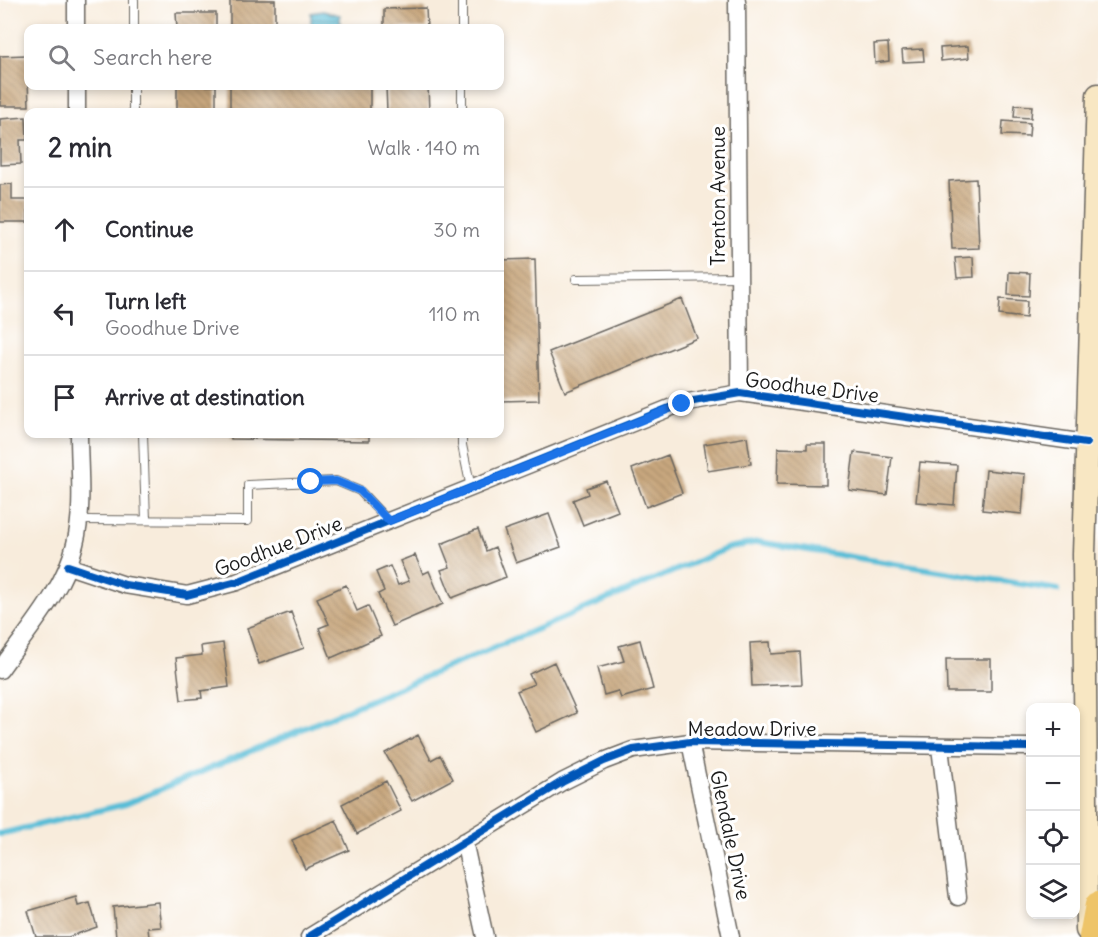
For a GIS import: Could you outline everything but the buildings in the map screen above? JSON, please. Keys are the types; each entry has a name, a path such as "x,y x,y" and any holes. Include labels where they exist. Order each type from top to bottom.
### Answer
{"main road":[{"path":"1089,937 1080,747 1086,443 1098,95"},
{"path":"1089,937 1098,905"}],"street":[{"path":"76,0 76,24"},
{"name":"Trenton Avenue","path":"737,0 740,393"},
{"path":"76,90 77,108"},
{"name":"Goodhue Drive","path":"68,566 125,585 187,595 237,582 682,404 740,393 1086,443"},
{"path":"0,670 56,591 68,566 75,545 79,520 79,438"},
{"name":"Meadow Drive","path":"309,937 562,782 604,761 633,750 690,742 1026,747"},
{"name":"Glendale Drive","path":"690,742 731,937"},
{"path":"940,747 958,897"},
{"path":"464,841 485,937"}],"lane":[{"path":"134,0 134,24"},
{"path":"462,0 462,24"},
{"path":"133,90 133,108"},
{"path":"462,90 462,108"},
{"path":"576,279 739,277"},
{"path":"143,438 146,520"},
{"path":"462,438 471,488"},
{"path":"79,520 248,521 248,485 336,481 360,491 389,521"}],"water":[{"path":"323,11 340,15 340,24 311,24 311,13"}],"waterway":[{"path":"0,834 126,804 728,548 758,542 1058,590"}],"cycle path":[{"path":"68,566 125,585 187,595 237,582 682,403 740,393 1086,443"},
{"path":"309,937 562,782 604,761 633,750 690,742 1026,747"}],"route":[{"path":"311,482 336,481 360,491 389,521 682,404"}]}
